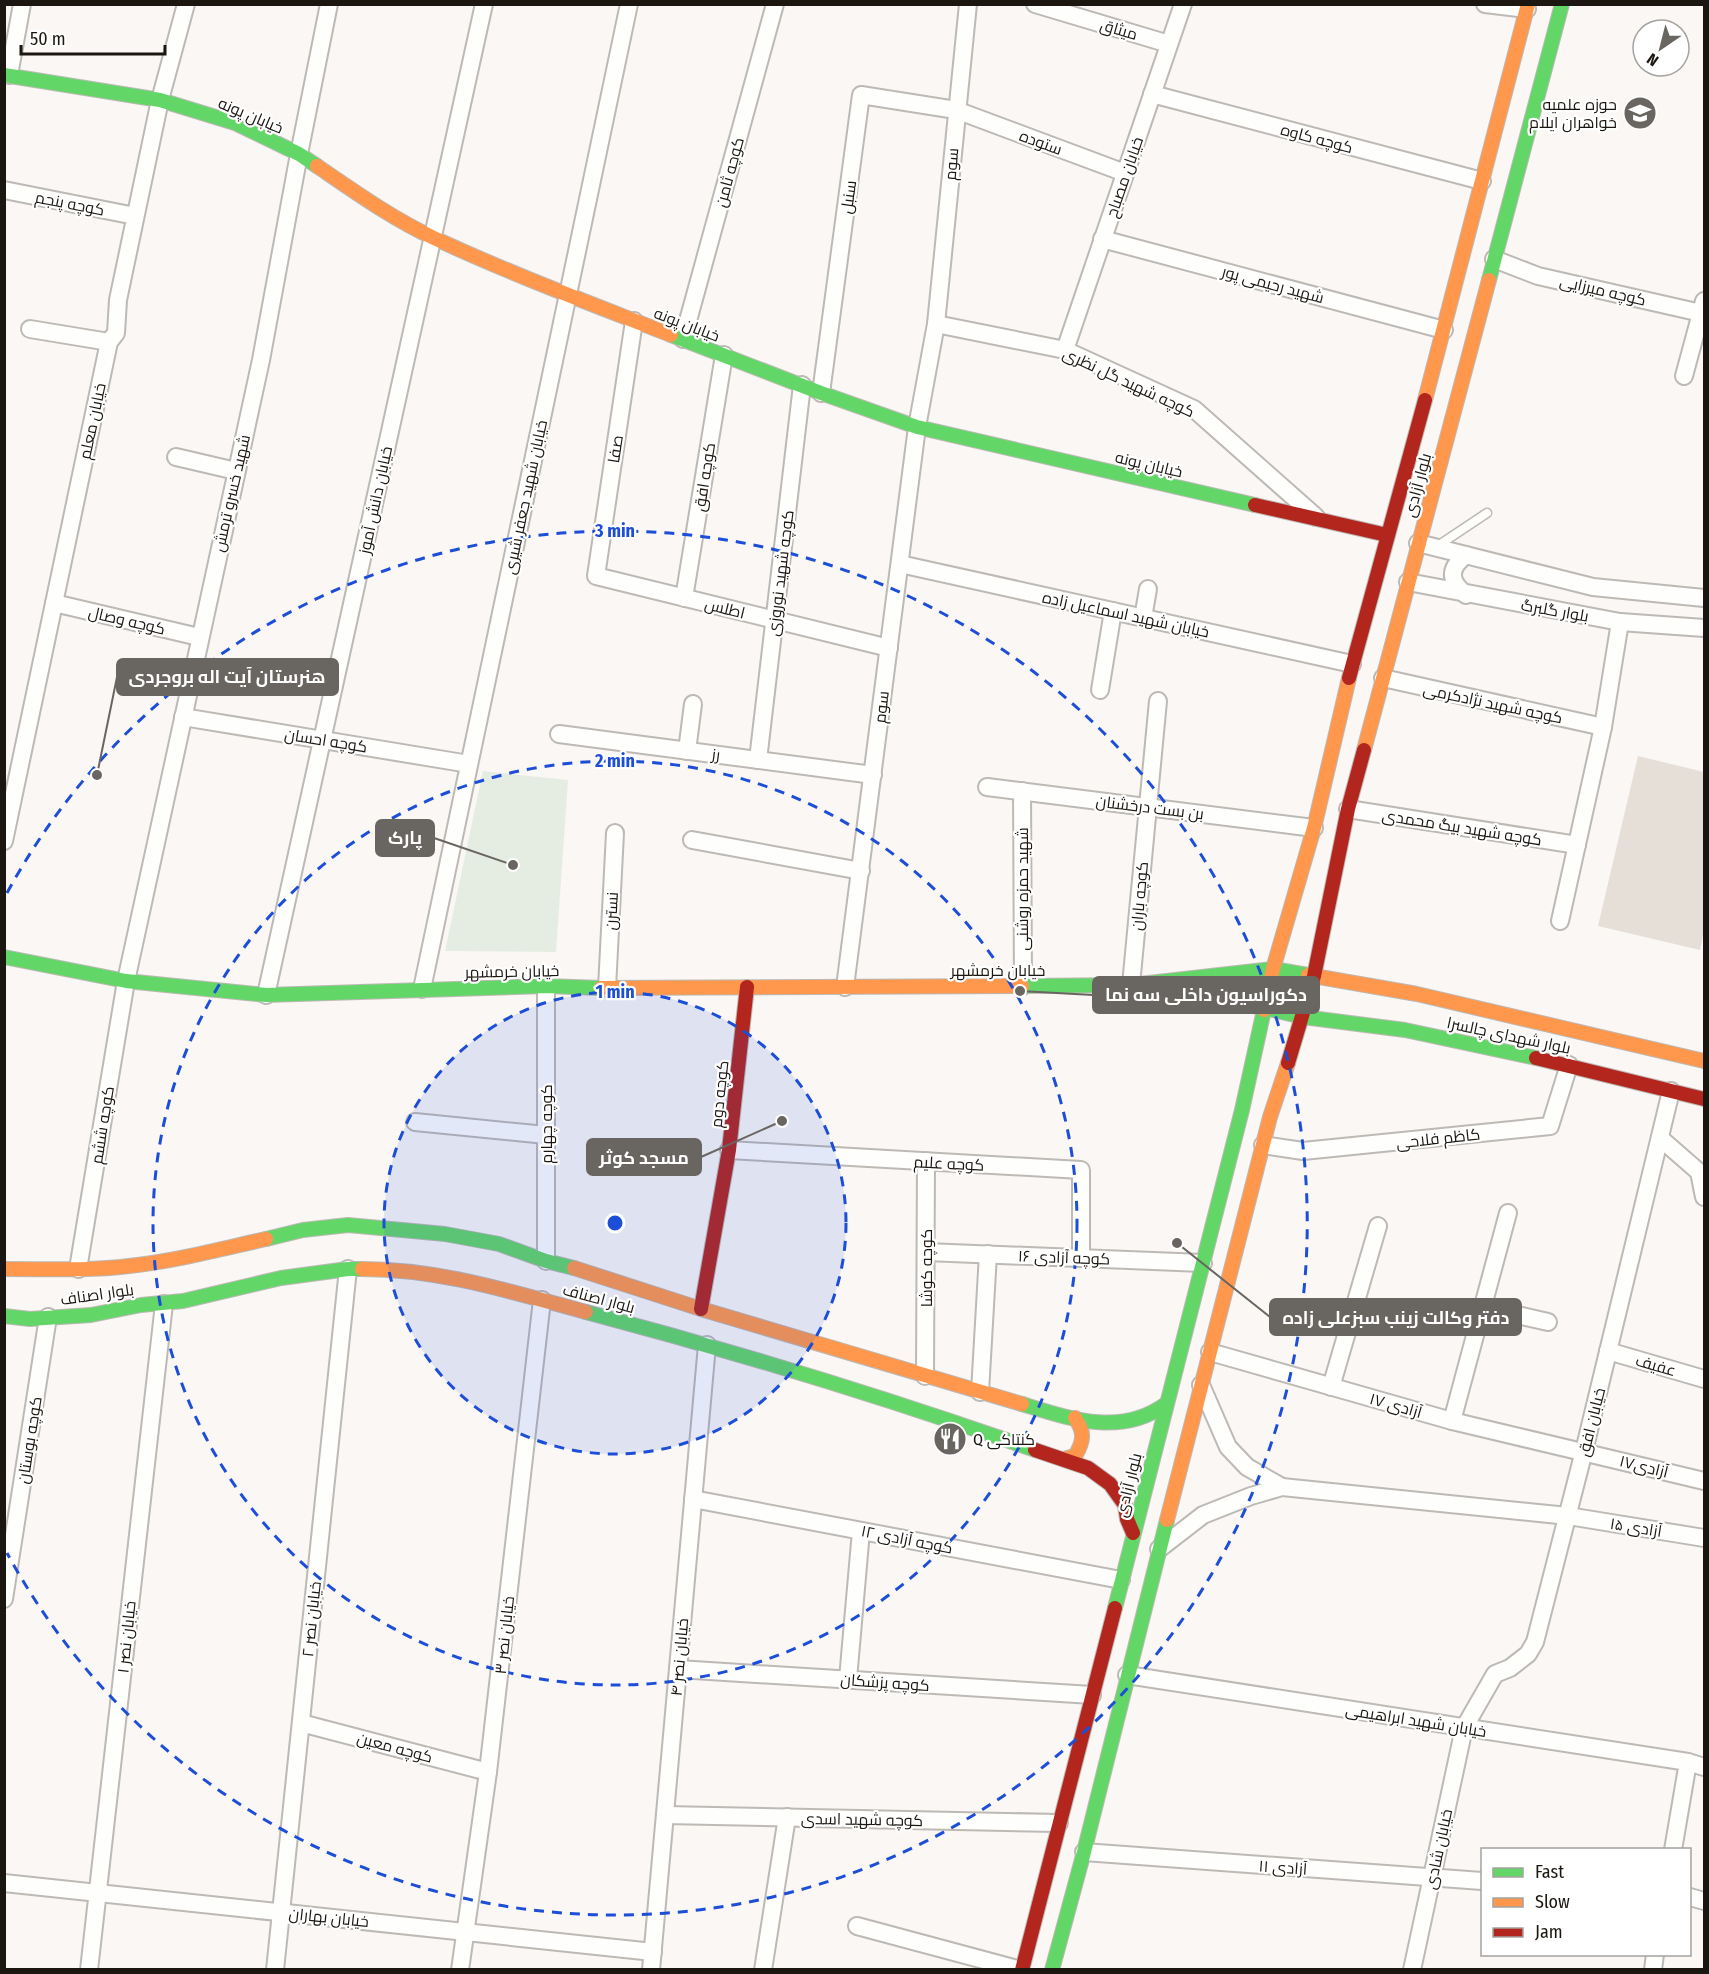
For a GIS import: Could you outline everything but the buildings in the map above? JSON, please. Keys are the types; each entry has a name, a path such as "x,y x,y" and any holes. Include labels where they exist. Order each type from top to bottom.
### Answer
{"main road":[{"name":"بلوار آزادی","path":"1021,1970 1203,1263 1256,1111 1303,1017 1314,976 1348,809 1562,4"},
{"name":"بلوار آزادی","path":"1052,1970 1263,1145 1256,1111 1265,1008 1273,969 1314,828 1352,664 1444,330 1528,7"},
{"name":"خیابان پونه","path":"7,75 160,100 235,123 298,154 387,213 433,238 634,321 917,428 1387,535"},
{"path":"1304,858 1308,868 1318,873 1329,872 1337,864"},
{"name":"خیابان خرمشهر","path":"4,957 126,981 266,994 546,986 607,988 1131,985 1273,969 1314,976"},
{"name":"بلوار شهدای چالسرا","path":"1314,976 1417,994 1704,1061"},
{"name":"خیابان خرمشهر","path":"1131,985 1265,1008 1303,1017"},
{"name":"کوچه دوم","path":"701,1309 729,1150 747,987"},
{"path":"1401,1019 1405,1001 1417,994"},
{"name":"بلوار شهدای چالسرا","path":"1303,1017 1401,1019 1704,1099"},
{"name":"بلوار اصناف","path":"4,1269 129,1266 187,1257 303,1230 348,1225 445,1234 499,1244 701,1309 1058,1415 1094,1422 1133,1422 1154,1414 1166,1404"},
{"name":"بلوار اصناف","path":"4,1316 30,1319 91,1315 141,1305 164,1304 281,1278 348,1269 393,1269 430,1273 470,1281 707,1346 930,1413 1064,1459 1088,1468 1110,1484 1125,1505 1127,1519 1133,1533"},
{"path":"1064,1459 1075,1456 1083,1443 1083,1428 1075,1418"}],"street":[{"path":"7,75 22,4"},
{"name":"خیابان معلم","path":"4,841 109,342 116,333 118,300 160,100 186,4"},
{"name":"شهید خسرو ترمش","path":"126,981 261,360 298,154 329,4"},
{"name":"خیابان دانش آموز","path":"266,994 484,4"},
{"name":"خیابان شهید جعفر شیری","path":"422,989 628,4"},
{"name":"کوچه ثامن","path":"682,339 775,4"},
{"name":"سوم","path":"936,324 968,4"},
{"name":"میثاق","path":"1035,4 1169,44"},
{"name":"خیابان مصباح","path":"1065,350 1182,4"},
{"path":"1485,4 1528,7"},
{"name":"کوچه کاوه","path":"1152,94 1482,181"},
{"name":"سنبل","path":"821,393 861,95 956,110"},
{"name":"ستوده","path":"956,110 1125,173"},
{"name":"کوچه پنجم","path":"4,190 135,216"},
{"name":"شهید رحیمی پور","path":"1102,239 1444,330"},
{"name":"کوچه میرزایی","path":"1494,259 1538,276 1703,307"},
{"path":"1684,376 1703,307"},
{"name":"صفا","path":"596,576 634,321"},
{"path":"917,428 936,324"},
{"name":"کوچه شهید گل نظری","path":"936,324 1065,350 1194,409 1319,519"},
{"path":"30,329 109,342"},
{"name":"کوچه افق","path":"684,598 724,355"},
{"name":"کوچه شهید نوروزی","path":"758,760 802,385"},
{"name":"سوم","path":"845,987 917,428"},
{"path":"176,457 236,471"},
{"name":"بلوار گلبرگ","path":"1418,543 1593,587 1704,598"},
{"path":"1466,555 1454,567 1453,576 1455,585 1466,594"},
{"name":"خیابان شهید اسماعیل زاده","path":"900,564 1352,664"},
{"name":"اطلس","path":"596,576 889,648"},
{"name":"بلوار گلبرگ","path":"1408,582 1620,622 1704,628"},
{"path":"1143,618 1148,589"},
{"name":"کوچه وصال","path":"54,603 199,637"},
{"path":"1100,690 1113,611"},
{"path":"1560,921 1603,727 1620,622"},
{"name":"کوچه شهید نژادکرمی","path":"1383,678 1603,727"},
{"name":"کوچه باران","path":"1131,985 1158,701"},
{"path":"687,751 693,704"},
{"name":"کوچه احسان","path":"183,717 469,764"},
{"name":"رز","path":"559,734 873,775"},
{"name":"بن بست درخشنان","path":"987,787 1314,828"},
{"name":"شهید حمزه روشنی","path":"1022,791 1023,986"},
{"name":"کوچه شهید بیگ محمدی","path":"1348,809 1577,845"},
{"name":"نسترن","path":"607,988 615,833"},
{"path":"692,840 861,871"},
{"name":"کوچه ششم","path":"78,1269 126,981"},
{"name":"کوچه چهارم","path":"546,986 546,1261"},
{"name":"کاظم فلاحی","path":"1263,1145 1303,1151 1550,1126 1569,1065"},
{"name":"خیابان افق","path":"1464,1728 1495,1674 1510,1668 1528,1654 1535,1642 1568,1516 1671,1091"},
{"path":"415,1122 546,1135"},
{"path":"1660,1138 1699,1172 1704,1197"},
{"name":"کوچه علیم","path":"729,1150 1081,1170 1080,1258"},
{"name":"کوچه کوشا","path":"925,1376 926,1161"},
{"path":"1452,1421 1508,1214"},
{"path":"1331,1387 1378,1226"},
{"name":"کوچه آزادی ۱۶","path":"926,1252 1203,1263"},
{"path":"980,1392 988,1254"},
{"name":"خیابان نصر ۲","path":"275,1970 348,1269"},
{"name":"خیابان نصر ۳","path":"460,1970 488,1772 542,1300"},
{"name":"خیابان نصر ۱","path":"89,1970 164,1304"},
{"path":"1483,1306 1548,1322"},
{"name":"کوچه بوستان","path":"4,1599 48,1317"},
{"name":"خیابان نصر ۴","path":"651,1970 707,1346"},
{"name":"آزادی ۱۷","path":"1210,1352 1452,1421 1584,1451"},
{"name":"عفیف","path":"1608,1352 1704,1379"},
{"path":"1201,1386 1228,1447 1247,1467 1282,1487"},
{"name":"آزادی۱۷","path":"1584,1451 1704,1481"},
{"path":"1159,1549 1203,1515 1251,1496 1282,1487"},
{"name":"آزادی ۱۵","path":"1282,1487 1568,1516 1704,1538"},
{"name":"کوچه آزادی ۱۲","path":"693,1499 1121,1580"},
{"path":"848,1679 861,1531"},
{"name":"کوچه پزشکان","path":"678,1669 1092,1695"},
{"name":"خیابان شهید ابراهیمی","path":"1127,1675 1688,1762 1704,1767"},
{"name":"کوچه معین","path":"301,1723 488,1772"},
{"name":"خیابان شادی","path":"1412,1970 1464,1728"},
{"path":"1673,1848 1688,1762"},
{"name":"کوچه شهید اسدی","path":"665,1815 1059,1823"},
{"path":"762,1970 786,1817"},
{"name":"آزادی ۱۱","path":"1084,1852 1481,1881"},
{"name":"خیابان بهاران","path":"4,1883 653,1952"},
{"path":"857,1926 1021,1970"}],"lane":[{"path":"1436,547 1487,513"}],"shaded area":[{"path":"483,771 568,780 556,952 445,951"}],"traffic: fast":[{"path":"1489,280 1562,4"},
{"path":"4,75 160,100 235,123 299,154 317,166"},
{"path":"671,335 917,427 1255,505"},
{"path":"4,957 126,981 266,995 546,986 601,988"},
{"path":"1022,986 1131,985 1273,969 1308,975"},
{"path":"1160,990 1303,1017 1405,1030 1536,1058"},
{"path":"1115,1608 1242,1110 1264,1010"},
{"path":"266,1239 303,1230 348,1225 445,1234 499,1244 546,1261 574,1268"},
{"path":"4,1316 30,1319 91,1315 141,1305 183,1301 281,1278 362,1269"},
{"path":"586,1312 812,1376 1035,1450"},
{"path":"1022,1404 1059,1415 1096,1422 1131,1420 1149,1414 1166,1404"},
{"path":"1052,1970 1167,1520"}],"traffic: slow":[{"path":"1425,400 1528,4"},
{"path":"317,166 419,231 522,276 671,335"},
{"path":"1364,750 1489,280"},
{"path":"1264,1010 1273,969 1314,828 1349,678"},
{"path":"1308,975 1417,994 1704,1061"},
{"path":"601,988 1022,986"},
{"path":"1167,1520 1270,1117 1288,1063"},
{"path":"4,1269 114,1268 181,1258 266,1239"},
{"path":"574,1268 701,1309 1022,1404"},
{"path":"362,1269 448,1277 586,1312"},
{"path":"1064,1459 1075,1456 1082,1441 1082,1432 1075,1418"}],"traffic: jam":[{"path":"1349,678 1425,400"},
{"path":"1255,505 1387,535"},
{"path":"1288,1063 1314,976 1348,809 1364,750"},
{"path":"701,1309 729,1150 747,987"},
{"path":"1536,1058 1704,1099"},
{"path":"1035,1450 1088,1468 1110,1484 1125,1505 1127,1519 1133,1533"},
{"path":"1022,1970 1115,1608"}],"place":[{"name":"حوزه علمیه خواهران ایلام","path":"1640,113"},
{"name":"هنرستان آیت اله بروجردی","path":"97,775"},
{"name":"پارک","path":"513,865"},
{"name":"دکوراسیون داخلی سه نما","path":"1020,991"},
{"name":"مسجد کوثر","path":"782,1121"},
{"name":"دفتر وکالت زینب سبزعلی زاده","path":"1177,1243"},
{"name":"Q کنتاکی","path":"950,1439"}]}
